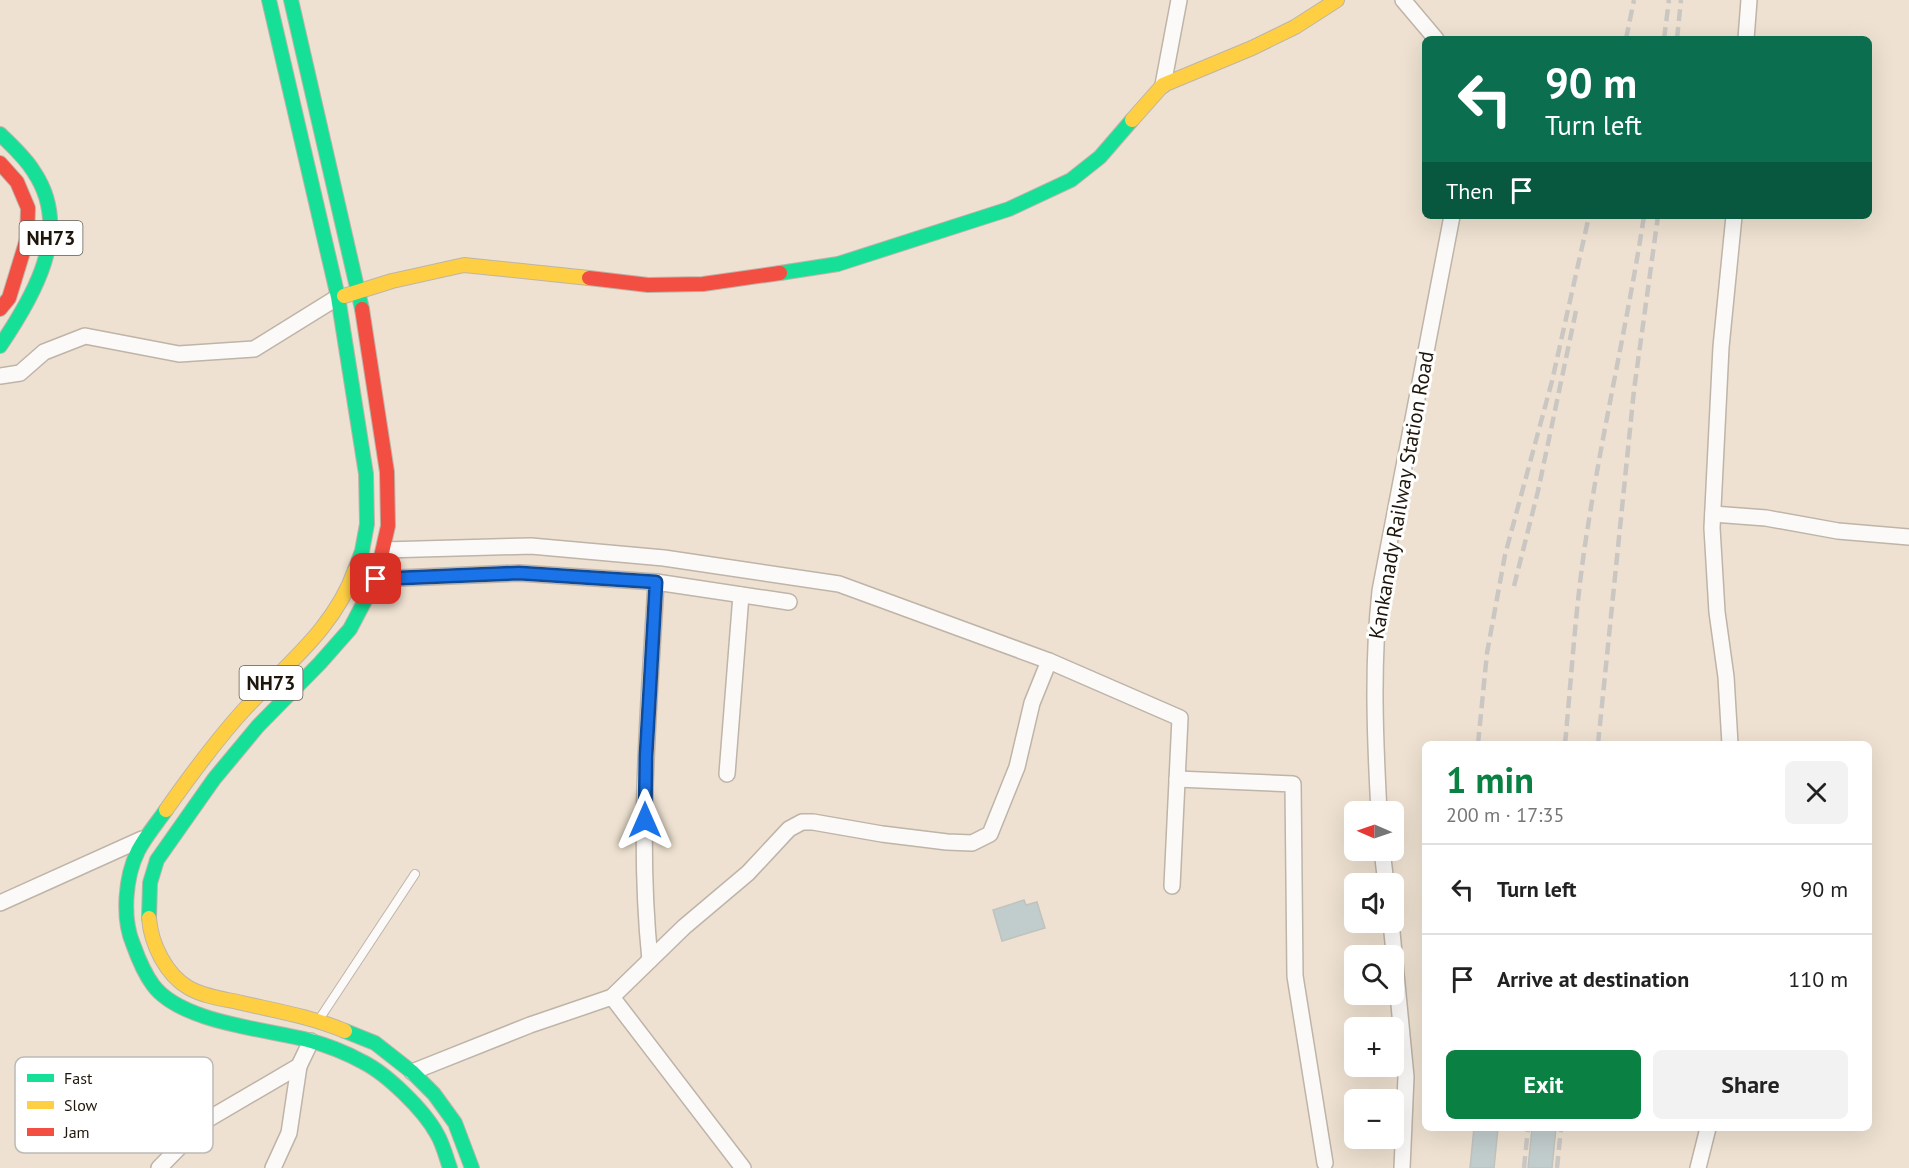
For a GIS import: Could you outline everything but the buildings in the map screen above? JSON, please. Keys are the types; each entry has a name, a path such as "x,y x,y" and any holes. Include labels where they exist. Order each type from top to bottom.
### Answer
{"main road":[{"name":"NH73","path":"269,0 338,297 366,474 367,524 362,551 353,576 332,617 305,649 242,712 197,766 138,850 129,878 127,903 129,935 153,986 178,1007 205,1017 311,1041 364,1062 398,1088 418,1108 436,1134 450,1168"},
{"name":"NH73","path":"291,0 359,292 387,472 388,526 376,579 350,629 258,726 214,779 157,860 152,875 148,904 150,930 170,972 189,988 211,996 318,1020 375,1043 412,1072 434,1094 455,1123 472,1168"},
{"path":"338,297 392,281 464,265 527,270 648,285 703,284 838,264 1009,209 1071,180 1100,157 1163,85 1252,48 1295,27 1337,0"},
{"name":"NH73","path":"0,135 37,175 48,201 51,241 39,282 24,312 0,346"},
{"name":"NH73","path":"0,163 17,182 28,208 27,239 9,298 0,309"},
{"path":"197,766 214,779"}],"street":[{"path":"1163,85 1179,0"},
{"path":"1403,0 1433,36"},
{"path":"1746,36 1749,0"},
{"name":"Kankanady Railway Station Road","path":"1378,801 1374,704 1375,639 1380,591 1451,219"},
{"path":"1730,741 1726,677 1717,612 1713,514 1721,347 1734,219"},
{"path":"0,376 20,373 44,352 85,336 179,354 254,349 338,297"},
{"path":"1713,514 1766,518 1838,531 1909,537"},
{"path":"384,550 531,546 664,558 839,584 1049,661 1180,718 1172,886"},
{"path":"376,579 519,573 656,582 789,602"},
{"path":"651,960 645,904 646,756 656,582"},
{"path":"727,774 741,595"},
{"path":"412,1072 530,1025 612,997 684,927 748,873 789,829 802,822 882,834 972,843 990,834 1017,767 1032,704 1049,661"},
{"path":"1177,779 1293,784 1295,976 1326,1163"},
{"path":"0,903 147,837"},
{"path":"1391,933 1406,1077 1402,1168"},
{"path":"612,997 743,1168"},
{"path":"273,1168 289,1133 299,1066 311,1041"},
{"path":"213,1116 299,1066"},
{"path":"1698,1168 1707,1131"},
{"path":"159,1168 174,1153"}],"lane":[{"path":"311,1041 318,1020 415,874"}],"railway":[{"path":"1627,36 1634,0"},
{"path":"1664,36 1669,0"},
{"path":"1677,36 1681,0"},
{"path":"1478,741 1487,653 1505,555 1552,381 1588,219"},
{"path":"1565,741 1584,553 1644,219"},
{"path":"1598,741 1634,390 1658,219"},
{"path":"1514,586 1538,491 1577,306"},
{"path":"1524,1168 1528,1131"},
{"path":"1557,1168 1561,1131"}],"traffic: fast":[{"path":"269,0 338,297 366,474 367,524 362,551 355,570"},
{"path":"291,0 362,309"},
{"path":"780,273 838,264 1009,209 1071,180 1100,157 1132,120"},
{"path":"0,134 34,172 45,194 50,217 49,239 36,284 0,346"},
{"path":"149,918 150,883 157,860 214,779 258,726 350,629 372,587"},
{"path":"166,810 138,851 130,873 126,898 130,934 142,965 153,985 166,998 202,1016 315,1042 343,1052 373,1068 394,1084 423,1114 439,1138 450,1168"},
{"path":"345,1031 375,1043 412,1072 434,1094 455,1123 472,1168"}],"traffic: slow":[{"path":"1132,120 1163,85 1252,48 1295,27 1337,0"},
{"path":"344,296 392,281 464,265 589,278"},
{"path":"166,810 202,760 232,724 321,629 346,591 355,570"},
{"path":"149,918 150,928 161,958 173,975 189,988 208,996 307,1018 345,1031"}],"traffic: jam":[{"path":"0,163 17,182 28,208 27,239 9,298 0,309"},
{"path":"589,278 648,285 703,284 780,273"},
{"path":"362,309 387,472 388,526 376,579 372,587"}],"route":[{"path":"376,579 519,573 656,582 646,756 645,820"}]}
